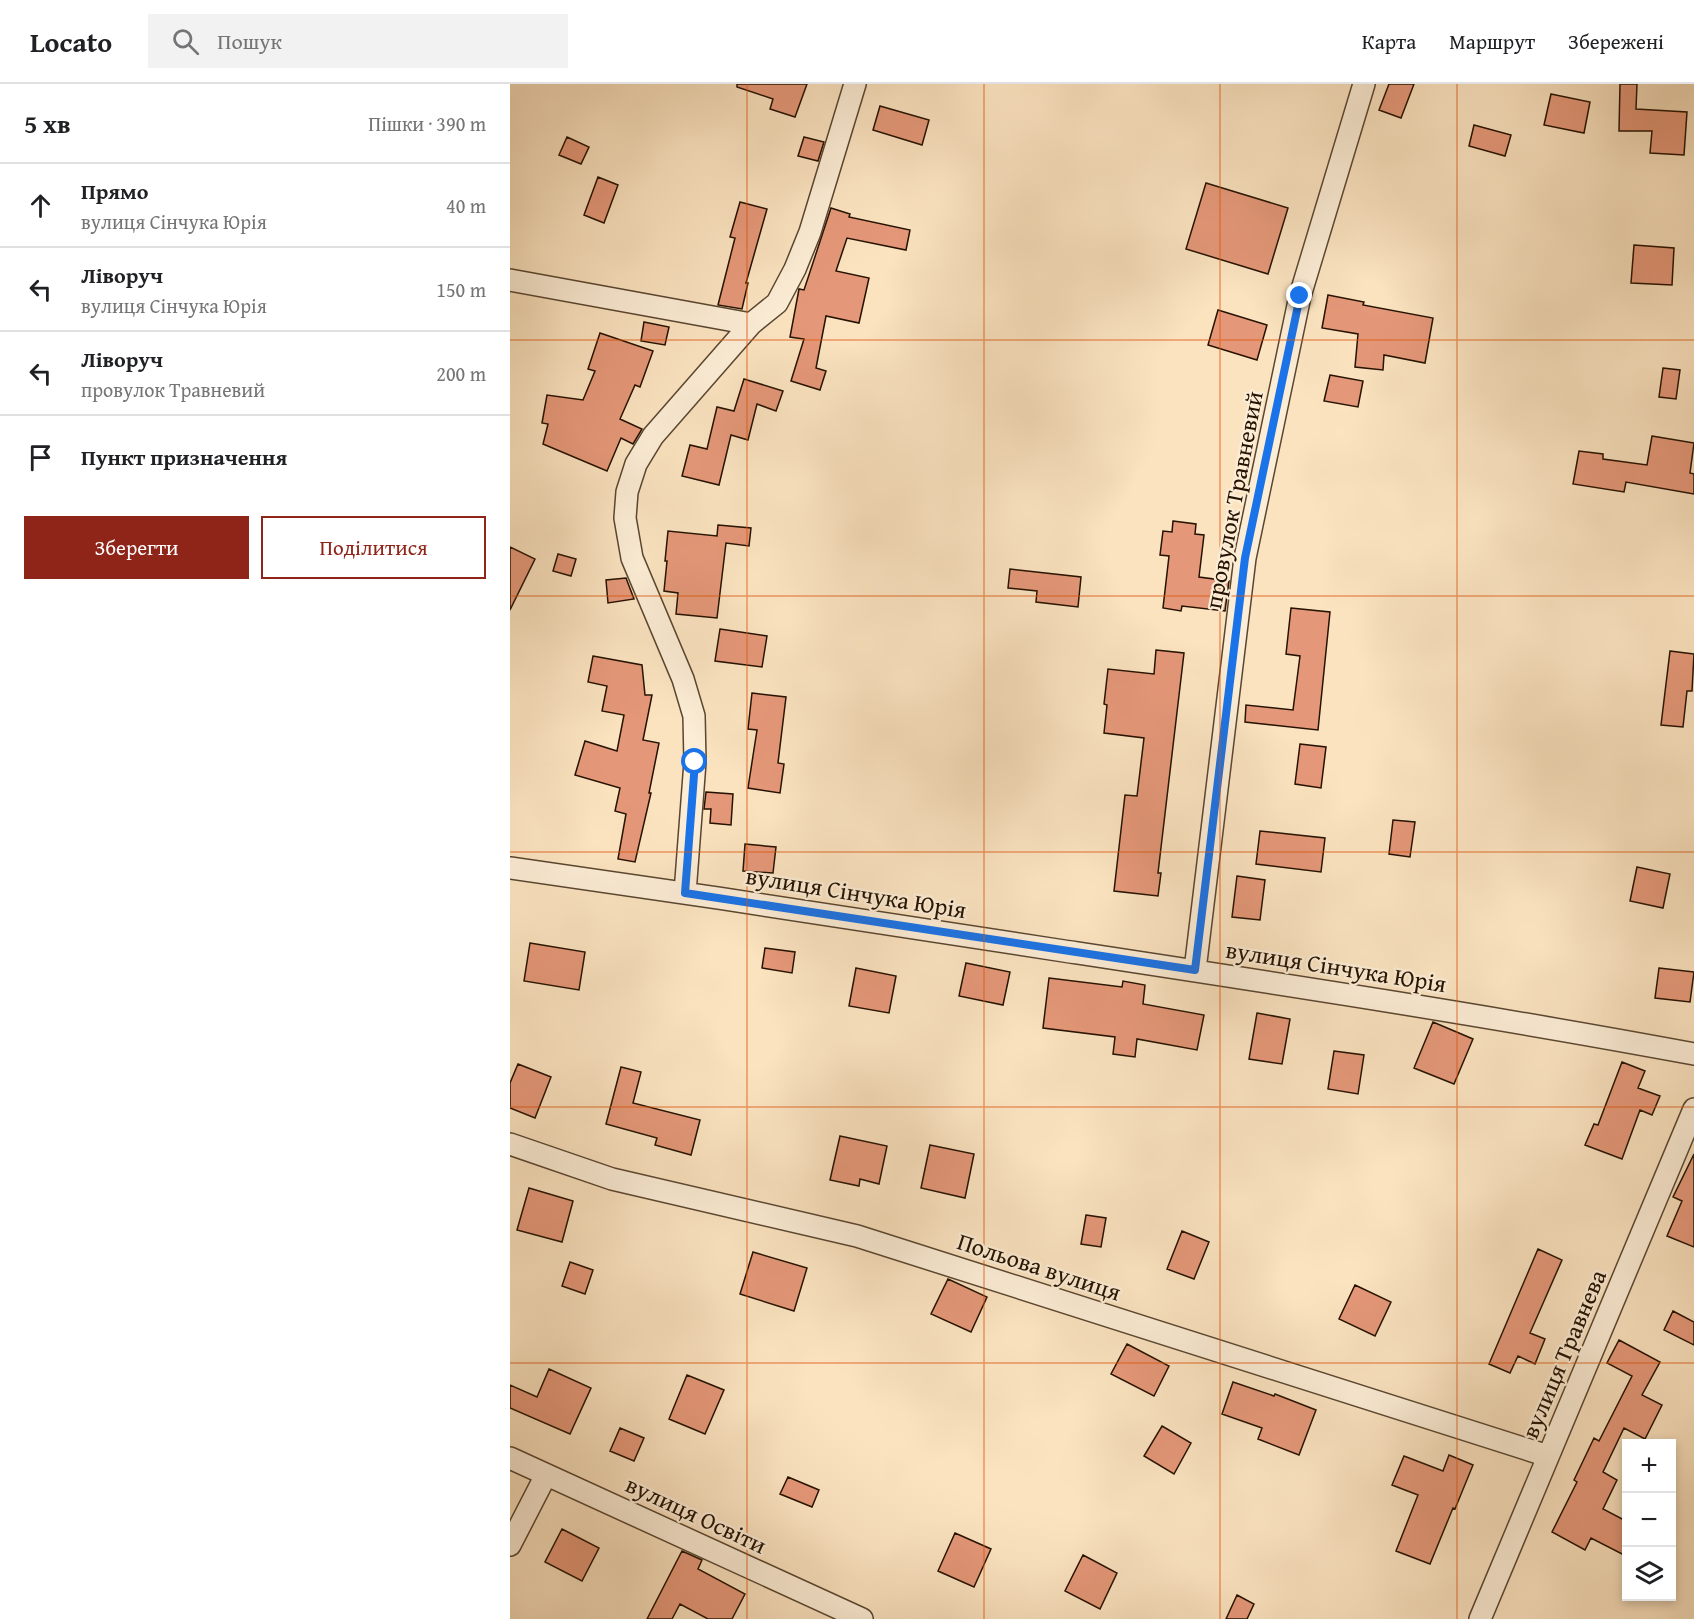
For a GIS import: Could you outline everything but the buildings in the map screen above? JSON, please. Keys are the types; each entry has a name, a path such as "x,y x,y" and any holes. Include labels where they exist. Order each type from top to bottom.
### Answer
{"street":[{"path":"685,893 695,762 694,716 683,680 633,558 625,518 627,492 636,464 653,436 751,324 777,303 795,269 810,232 855,84"},
{"name":"провулок Травневий","path":"1195,970 1245,558 1300,296 1364,84"},
{"path":"510,280 751,324"},
{"name":"вулиця Сінчука Юрія","path":"510,868 1195,970 1538,1025 1694,1054"},
{"name":"вулиця Травнева","path":"1480,1619 1694,1108"},
{"name":"Польова вулиця","path":"510,1144 612,1179 857,1236 1548,1456"},
{"name":"вулиця Освіти","path":"510,1458 862,1619"},
{"path":"510,1545 546,1475"}],"route":[{"path":"695,762 685,893 1195,970 1245,558 1300,296"}]}
